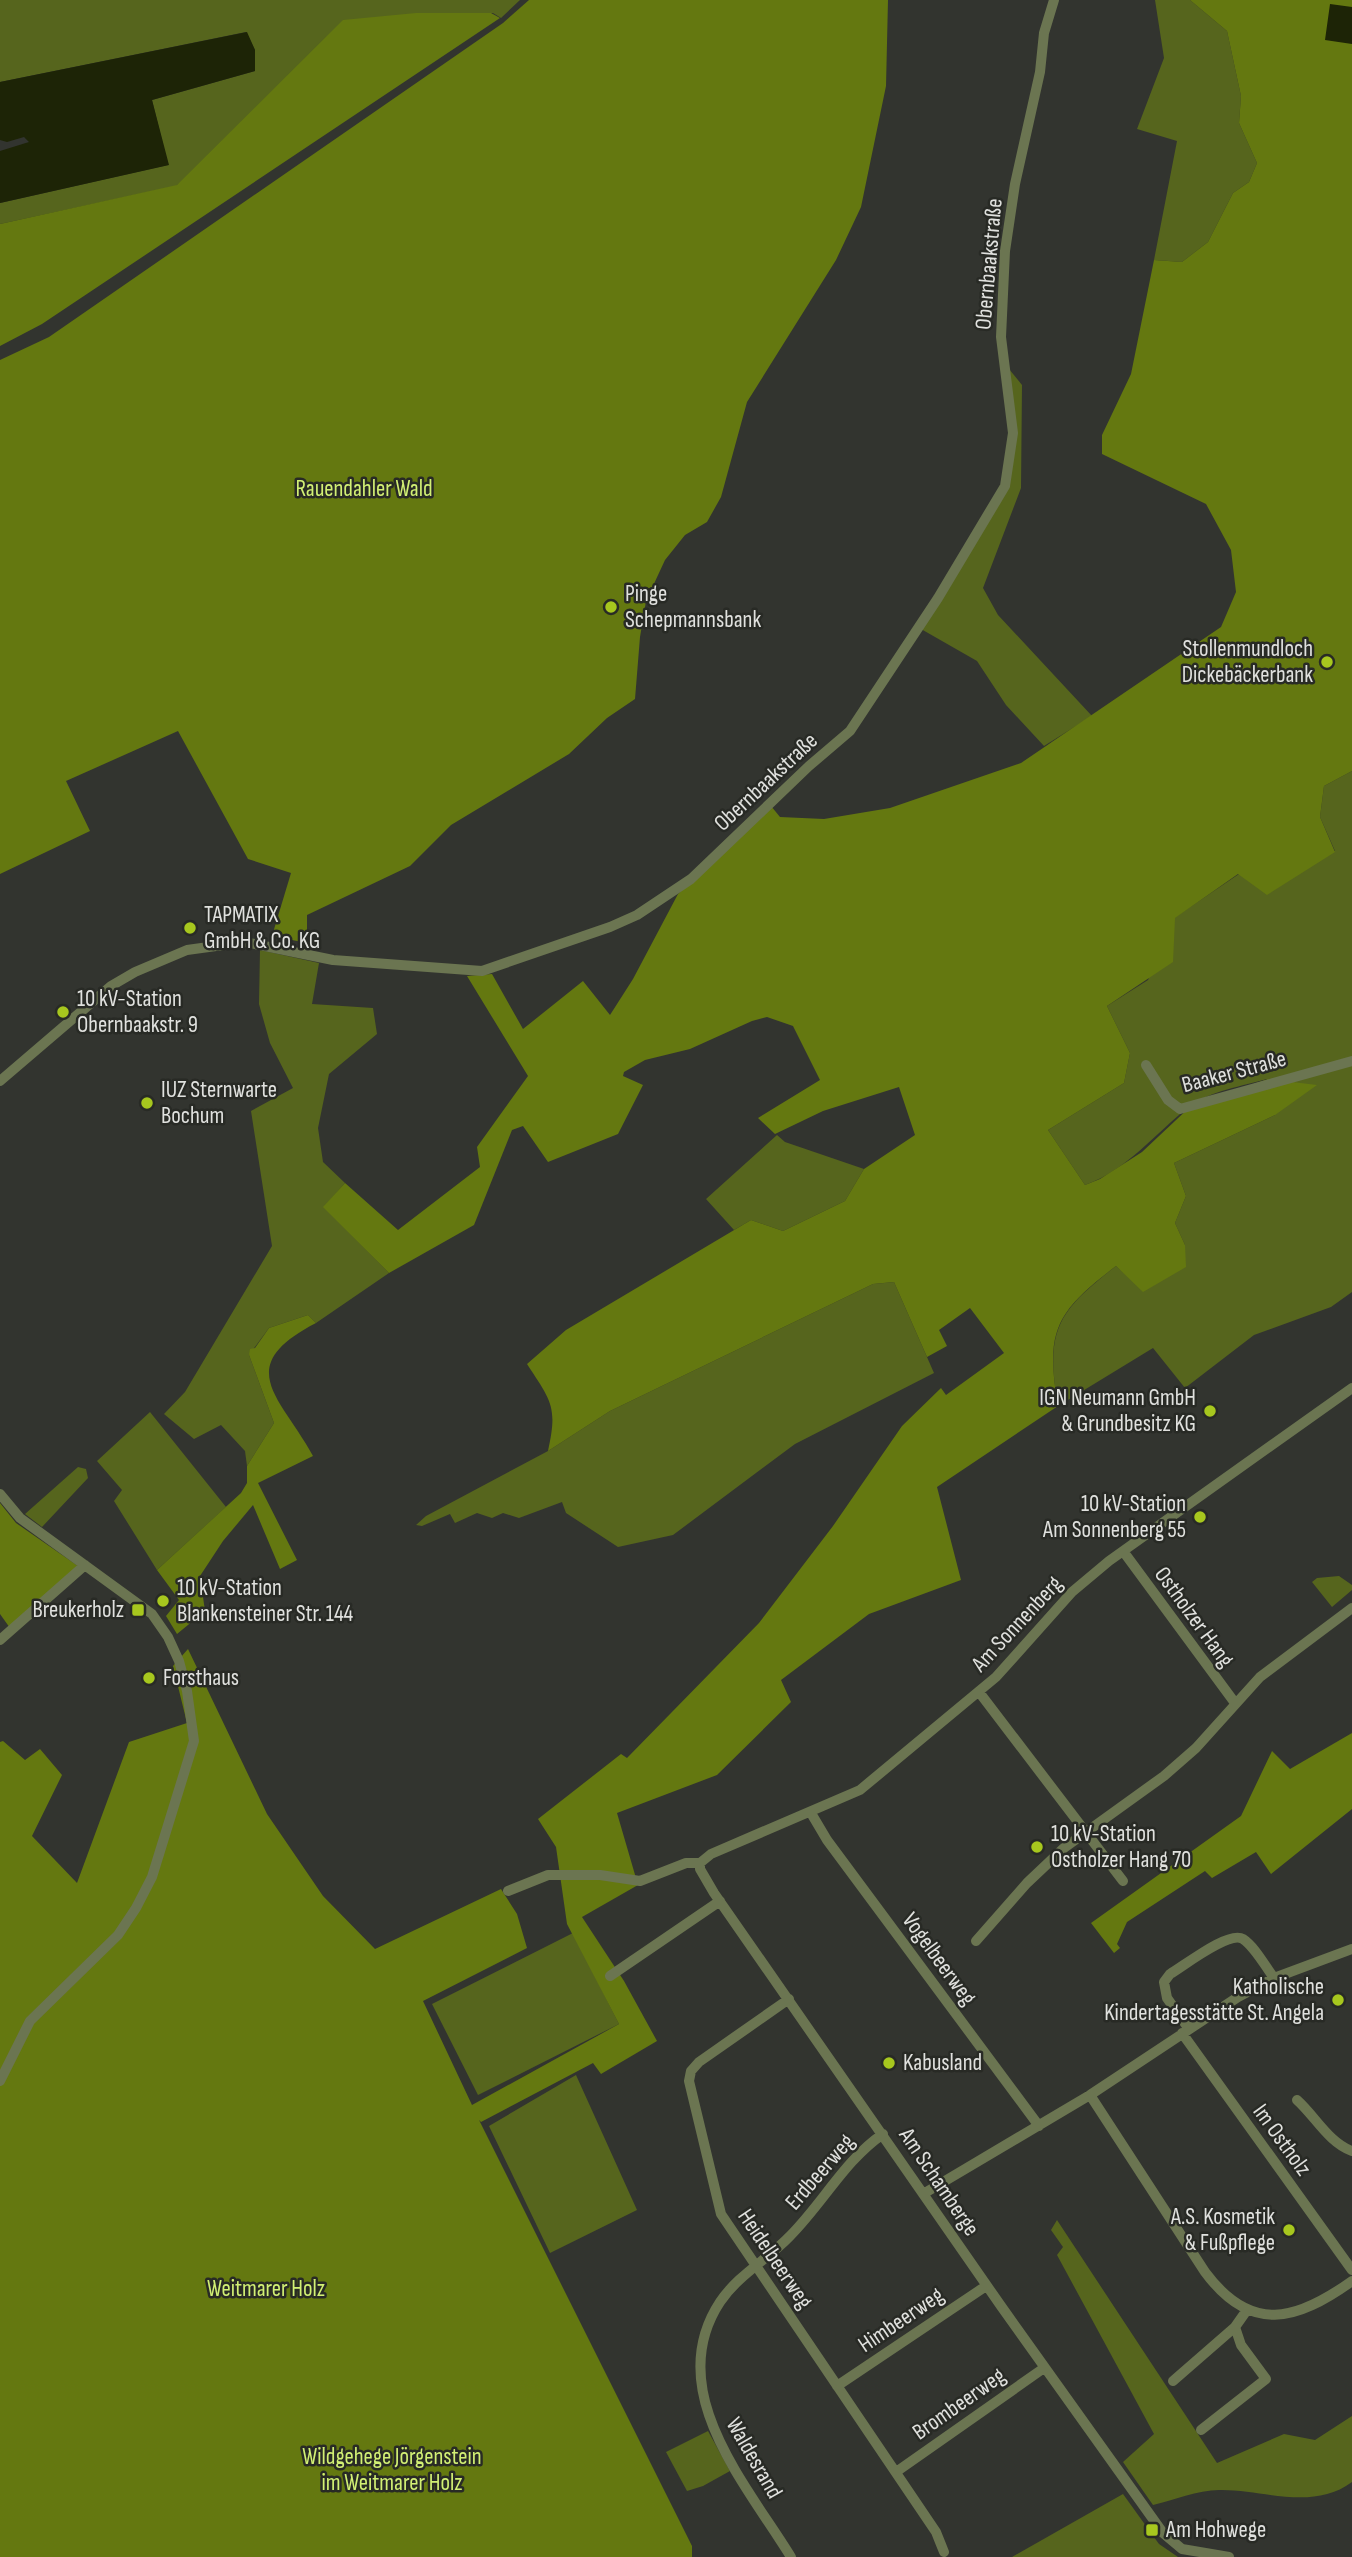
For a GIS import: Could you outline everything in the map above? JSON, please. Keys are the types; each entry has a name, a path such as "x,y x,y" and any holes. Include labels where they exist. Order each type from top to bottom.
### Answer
{"street":[{"name":"Obernbaakstraße","path":"0,1081 111,986 135,972 187,950 245,942 333,960 482,971 610,927 637,915 691,880 809,766 850,731 938,598 1005,486 1013,433 1001,337 1005,251 1040,72 1044,33 1054,0"},
{"name":"Baaker Straße","path":"1146,1065 1168,1100 1180,1109 1352,1061"},
{"name":"Am Sonnenberg","path":"508,1891 548,1875 600,1875 640,1881 686,1863 700,1863 711,1854 860,1790 979,1692 1072,1592 1123,1551 1352,1388"},
{"path":"0,1494 20,1518 142,1606 168,1637 187,1691 194,1741 152,1877 136,1908 118,1935 30,2021 0,2081"},
{"name":"Ostholzer Hang","path":"1123,1551 1235,1703"},
{"path":"0,1640 85,1565"},
{"name":"Ostholzer Hang","path":"976,1941 1027,1883 1084,1831 1180,1763 1260,1677 1352,1608"},
{"path":"979,1692 1123,1881"},
{"name":"Vogelbeerweg","path":"811,1813 827,1840 1039,2126"},
{"path":"610,1976 720,1901 704,1876 700,1863"},
{"name":"Am Schamberge","path":"720,1901 986,2286 1163,2533 1182,2549 1229,2557"},
{"name":"Im Ostholz","path":"1274,1978 1245,1940 1238,1936 1226,1938 1170,1974 1164,1982 1167,1998 1185,2031 1352,2270"},
{"path":"923,2194 1090,2095 1185,2031 1274,1978 1352,1949"},
{"name":"Heidelbeerweg","path":"789,1999 699,2062 689,2077 718,2207 936,2532 944,2552"},
{"path":"1090,2095 1205,2272 1225,2296 1247,2310 1271,2316 1300,2312 1352,2281"},
{"name":"Im Ostholz","path":"1297,2100 1315,2116 1336,2143 1352,2151"},
{"name":"Erdbeerweg","path":"757,2265 824,2200 855,2157 883,2134"},
{"name":"Waldesrand","path":"757,2265 725,2296 712,2316 701,2351 702,2388 713,2428 791,2557"},
{"name":"Himbeerweg","path":"837,2386 986,2286"},
{"path":"1173,2381 1235,2327 1247,2310"},
{"path":"1201,2430 1266,2379 1241,2345 1235,2327"},
{"name":"Brombeerweg","path":"896,2472 1044,2368"}],"green space":[{"path":"0,0 520,0 501,18 493,13 410,14 176,186 0,224 0,203 168,165 152,100 255,71 255,50 246,32 0,82"},
{"name":"Rauendahler Wald","path":"529,0 888,0 886,86 861,207 836,260 747,402 721,497 707,522 685,535 665,560 646,601 635,699 607,718 569,754 451,825 410,866 307,915 307,943 272,936 291,873 248,859 178,731 66,781 90,831 0,874 0,360 49,337 503,23"},
{"path":"1155,0 1190,0 1227,31 1241,96 1239,123 1257,163 1249,182 1233,193 1208,242 1182,262 1154,260 1177,141 1137,129 1164,58"},
{"path":"1190,0 1352,0 1352,771 1324,786 1320,817 1335,852 1267,895 1238,874 1175,918 1173,962 1107,1006 1130,1053 1124,1083 1048,1130 1085,1185 1100,1179 1142,1152 1192,1105 1268,1079 1317,1085 1275,1115 1174,1163 1186,1196 1175,1223 1185,1245 1186,1267 1143,1292 1116,1266 1096,1282 1068,1310 1055,1340 1053,1359 1058,1406 937,1487 961,1580 869,1614 781,1680 791,1702 717,1775 617,1813 638,1885 582,1917 624,1981 657,2041 601,2074 593,2063 481,2122 479,2120 692,2546 692,2557 0,2557 0,1742 3,1741 25,1760 40,1749 62,1775 32,1836 77,1883 129,1742 187,1723 173,1666 188,1649 267,1814 323,1896 375,1949 501,1889 517,1914 527,1948 423,2001 472,2105 619,2024 567,1924 556,1847 538,1819 621,1754 627,1758 759,1623 833,1526 902,1426 941,1388 946,1395 1004,1353 970,1308 939,1330 947,1346 927,1357 894,1282 873,1284 610,1411 548,1451 552,1424 550,1404 527,1364 566,1330 751,1220 783,1231 845,1201 864,1169 915,1135 899,1087 823,1111 775,1134 758,1118 820,1080 793,1026 767,1017 690,1049 645,1060 624,1072 623,1076 643,1085 618,1134 548,1162 523,1126 512,1130 474,1225 389,1273 323,1207 345,1183 398,1230 480,1167 477,1147 528,1076 467,976 492,974 523,1029 583,981 610,1015 633,979 678,894 771,806 780,817 824,819 890,808 1021,763 1221,627 1236,592 1231,550 1206,504 1102,454 1102,435 1131,374 1154,260 1182,262 1208,242 1233,193 1249,182 1257,163 1239,123 1241,96 1227,31"},
{"path":"416,13 491,13 500,18 42,324 0,346 0,224 177,185 343,20"},
{"path":"1009,369 1022,385 1021,488 983,588 998,615 1092,716 1044,746 1006,705 977,661 921,629 1008,488"},
{"path":"1352,771 1352,1292 1331,1307 1254,1335 1185,1388 1153,1348 1058,1406 1053,1359 1055,1340 1068,1310 1116,1266 1133,1281 1185,1245 1175,1223 1186,1196 1174,1163 1275,1115 1267,1079 1217,1093 1190,1106 1115,1170 1085,1185 1048,1130 1124,1083 1130,1053 1107,1006 1148,980 1174,918 1239,874 1335,851 1320,817 1324,786"},
{"path":"260,950 319,963 312,1004 373,1008 377,1034 329,1074 318,1128 323,1162 345,1183 324,1207 389,1273 316,1323 308,1315 269,1328 249,1355 274,1423 247,1466 245,1451 221,1425 194,1439 164,1414 185,1392 272,1246 251,1111 293,1088 270,1043 259,1004"},
{"path":"777,1135 785,1142 864,1169 845,1201 783,1231 751,1220 734,1230 706,1199"},
{"path":"894,1282 934,1373 795,1444 673,1535 618,1547 566,1513 562,1502 519,1518 503,1513 492,1518 477,1513 455,1523 450,1514 422,1526 416,1525 426,1516 548,1451 610,1411 873,1284"},
{"path":"308,1315 316,1323 290,1339 275,1354 269,1369 277,1400 313,1456 258,1483 297,1560 280,1569 253,1505 223,1541 200,1576 205,1611 177,1634 166,1616 179,1600 157,1570 241,1493 247,1483 247,1466 274,1423 249,1355 250,1349 255,1348 269,1328"},
{"path":"150,1412 226,1507 157,1570 114,1501 122,1490 97,1461"},
{"path":"78,1467 86,1469 88,1478 42,1527 25,1514"},
{"path":"0,1503 16,1523 78,1566 10,1628 0,1614"},
{"path":"1339,1576 1352,1585 1352,1590 1332,1607 1312,1582 1317,1578"},
{"path":"1352,1733 1352,1809 1271,1874 1256,1852 1212,1878 1205,1871 1127,1922 1117,1944 1120,1948 1114,1953 1091,1923 1241,1816 1272,1751 1290,1769"},
{"path":"573,1933 619,2024 478,2095 432,2004"},
{"path":"576,2075 637,2210 550,2253 489,2126"},
{"path":"1057,2220 1217,2463 1284,2434 1315,2440 1352,2416 1352,2482 1337,2491 1305,2497 1214,2490 1153,2505 1123,2462 1154,2434 1057,2255 1063,2247 1051,2230"},
{"path":"708,2431 730,2471 703,2486 687,2491 666,2452"},
{"path":"1123,2494 1159,2544 1178,2557 1012,2557"}],"shaded area":[{"path":"1330,4 1352,7 1352,44 1325,40"},
{"path":"247,32 255,50 255,71 152,100 169,165 0,203 0,151 29,142 24,137 7,142 0,140 0,82"}],"place":[{"name":"Pinge Schepmannsbank","path":"611,607"},
{"name":"Stollenmundloch Dickebäckerbank","path":"1327,662"},
{"name":"TAPMATIX GmbH & Co. KG","path":"190,928"},
{"name":"10 kV-Station Obernbaakstr. 9","path":"63,1012"},
{"name":"IUZ Sternwarte Bochum","path":"147,1103"},
{"name":"IGN Neumann GmbH & Grundbesitz KG","path":"1210,1411"},
{"name":"10 kV-Station Am Sonnenberg 55","path":"1200,1517"},
{"name":"10 kV-Station Blankensteiner Str. 144","path":"163,1601"},
{"name":"Breukerholz","path":"138,1610"},
{"name":"Forsthaus","path":"149,1678"},
{"name":"10 kV-Station Ostholzer Hang 70","path":"1037,1847"},
{"name":"Katholische Kindertagesstätte St. Angela","path":"1338,2000"},
{"name":"Kabusland","path":"889,2063"},
{"name":"A.S. Kosmetik & Fußpflege","path":"1289,2230"},
{"name":"Am Hohwege","path":"1152,2530"}],"park label":[{"name":"Weitmarer Holz","path":"266,2289"},
{"name":"Wildgehege Jörgenstein im Weitmarer Holz","path":"392,2470"}]}
